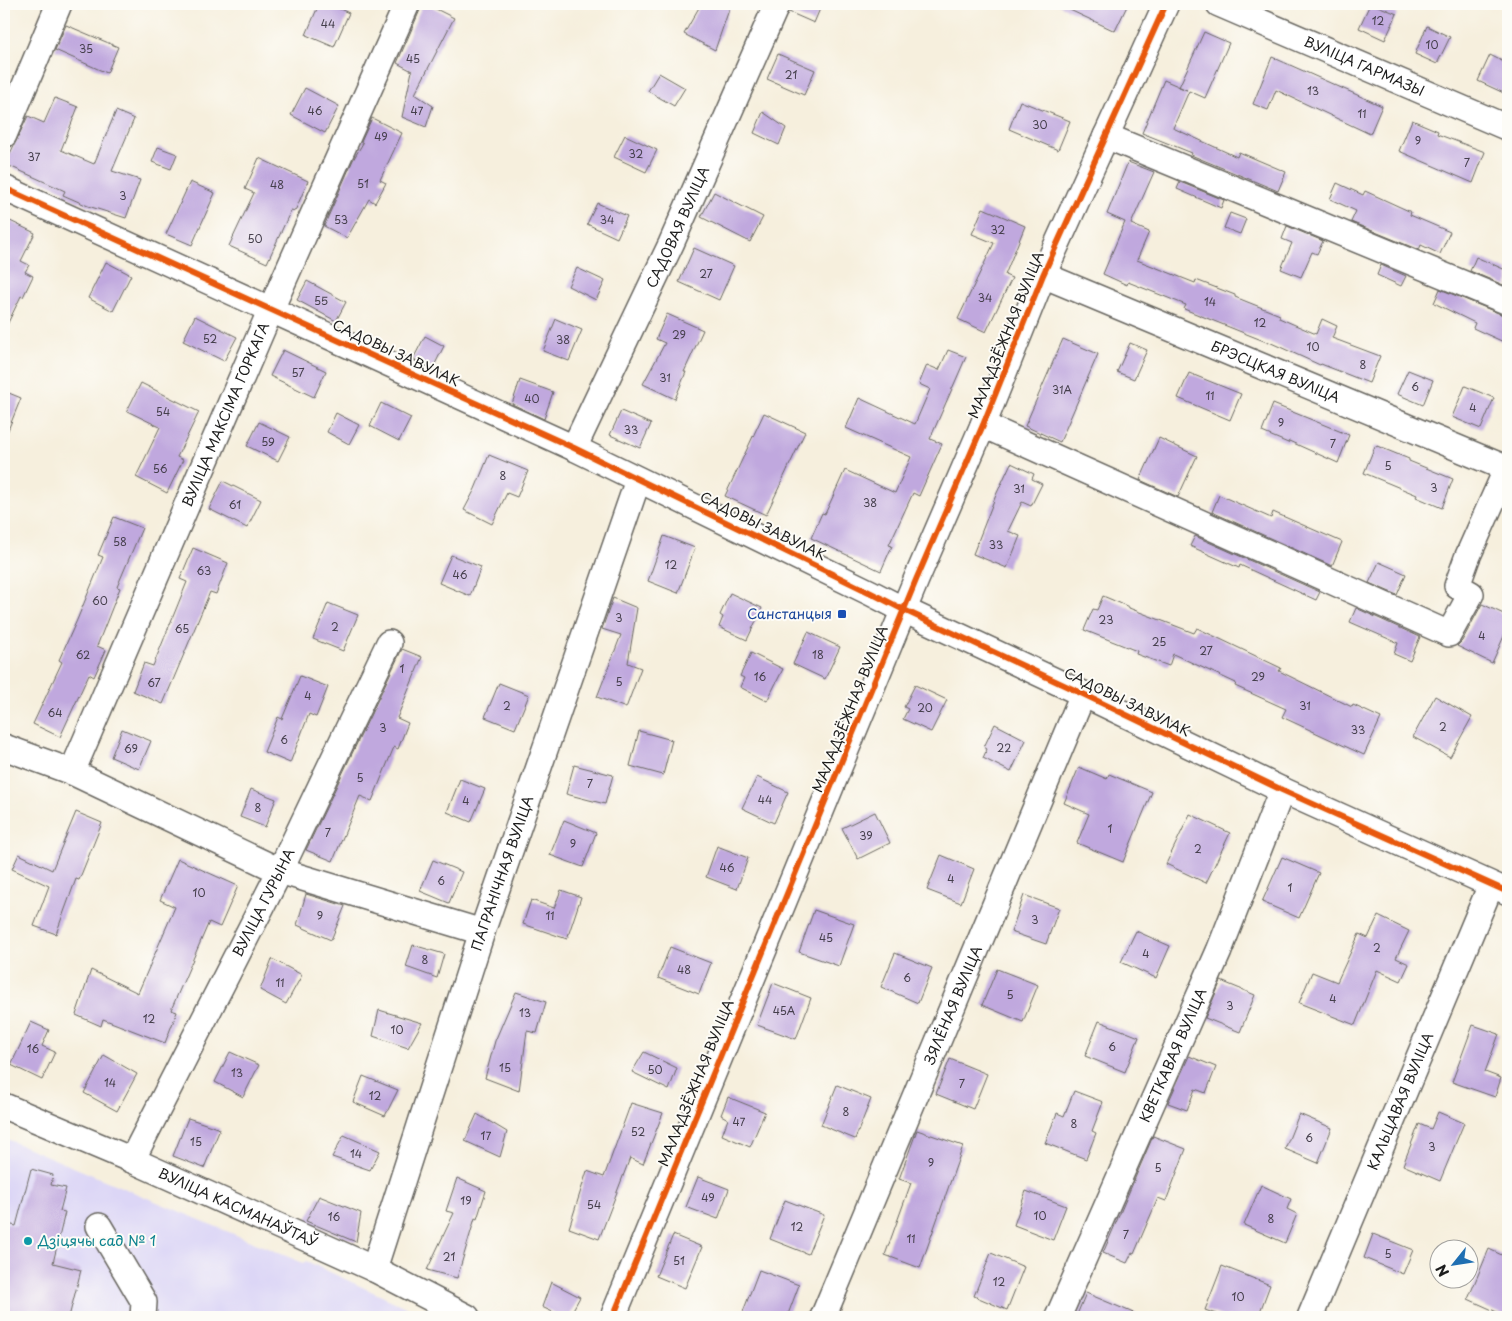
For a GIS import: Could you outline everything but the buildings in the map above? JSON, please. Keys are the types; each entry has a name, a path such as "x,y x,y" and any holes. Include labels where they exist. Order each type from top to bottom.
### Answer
{"street":[{"path":"4,135 59,4"},
{"name":"ВУЛІЦА МАКСІМА ГОРКАГА","path":"72,772 271,309 407,4"},
{"name":"САДОВАЯ ВУЛІЦА","path":"574,448 671,244 777,4"},
{"name":"МАЛАДЗЁЖНАЯ ВУЛІЦА","path":"613,1317 904,610 983,425 1043,275 1166,4"},
{"name":"ВУЛІЦА ГАРМАЗЫ","path":"1219,4 1508,128"},
{"path":"1106,136 1508,302"},
{"name":"САДОВЫ ЗАВУЛАК","path":"4,188 574,448 904,610 1282,790 1500,888"},
{"name":"БРЭСЦКАЯ ВУЛІЦА","path":"1043,275 1508,468"},
{"path":"983,425 1449,634 1471,594 1457,586 1467,558 1508,468"},
{"name":"ПАГРАНІЧНАЯ ВУЛІЦА","path":"374,1269 482,932 638,480"},
{"name":"ВУЛІЦА ГУРЫНА","path":"132,1160 280,871 389,643"},
{"name":"ЗЯЛЁНАЯ ВУЛІЦА","path":"823,1317 1083,694"},
{"path":"4,747 72,772 280,871 482,932"},
{"name":"КВЕТКАВАЯ ВУЛІЦА","path":"1058,1317 1219,951 1282,790"},
{"name":"КАЛЬЦАВАЯ ВУЛІЦА","path":"1310,1317 1500,888"},
{"name":"ВУЛІЦА КАСМАНАЎТАЎ","path":"4,1106 132,1160 374,1269 468,1317"},
{"path":"98,1226 144,1302 143,1317"}],"shaded area":[{"path":"4,1138 303,1263 306,1261 427,1317 4,1317"}],"cycle path":[{"path":"613,1317 916,580 983,425 1043,275 1166,4"},
{"path":"4,188 574,448 904,610 1282,790 1508,892"}],"place":[{"name":"Санстанцыя","path":"842,614"},
{"name":"Дзіцячы сад № 1","path":"28,1241"}]}
